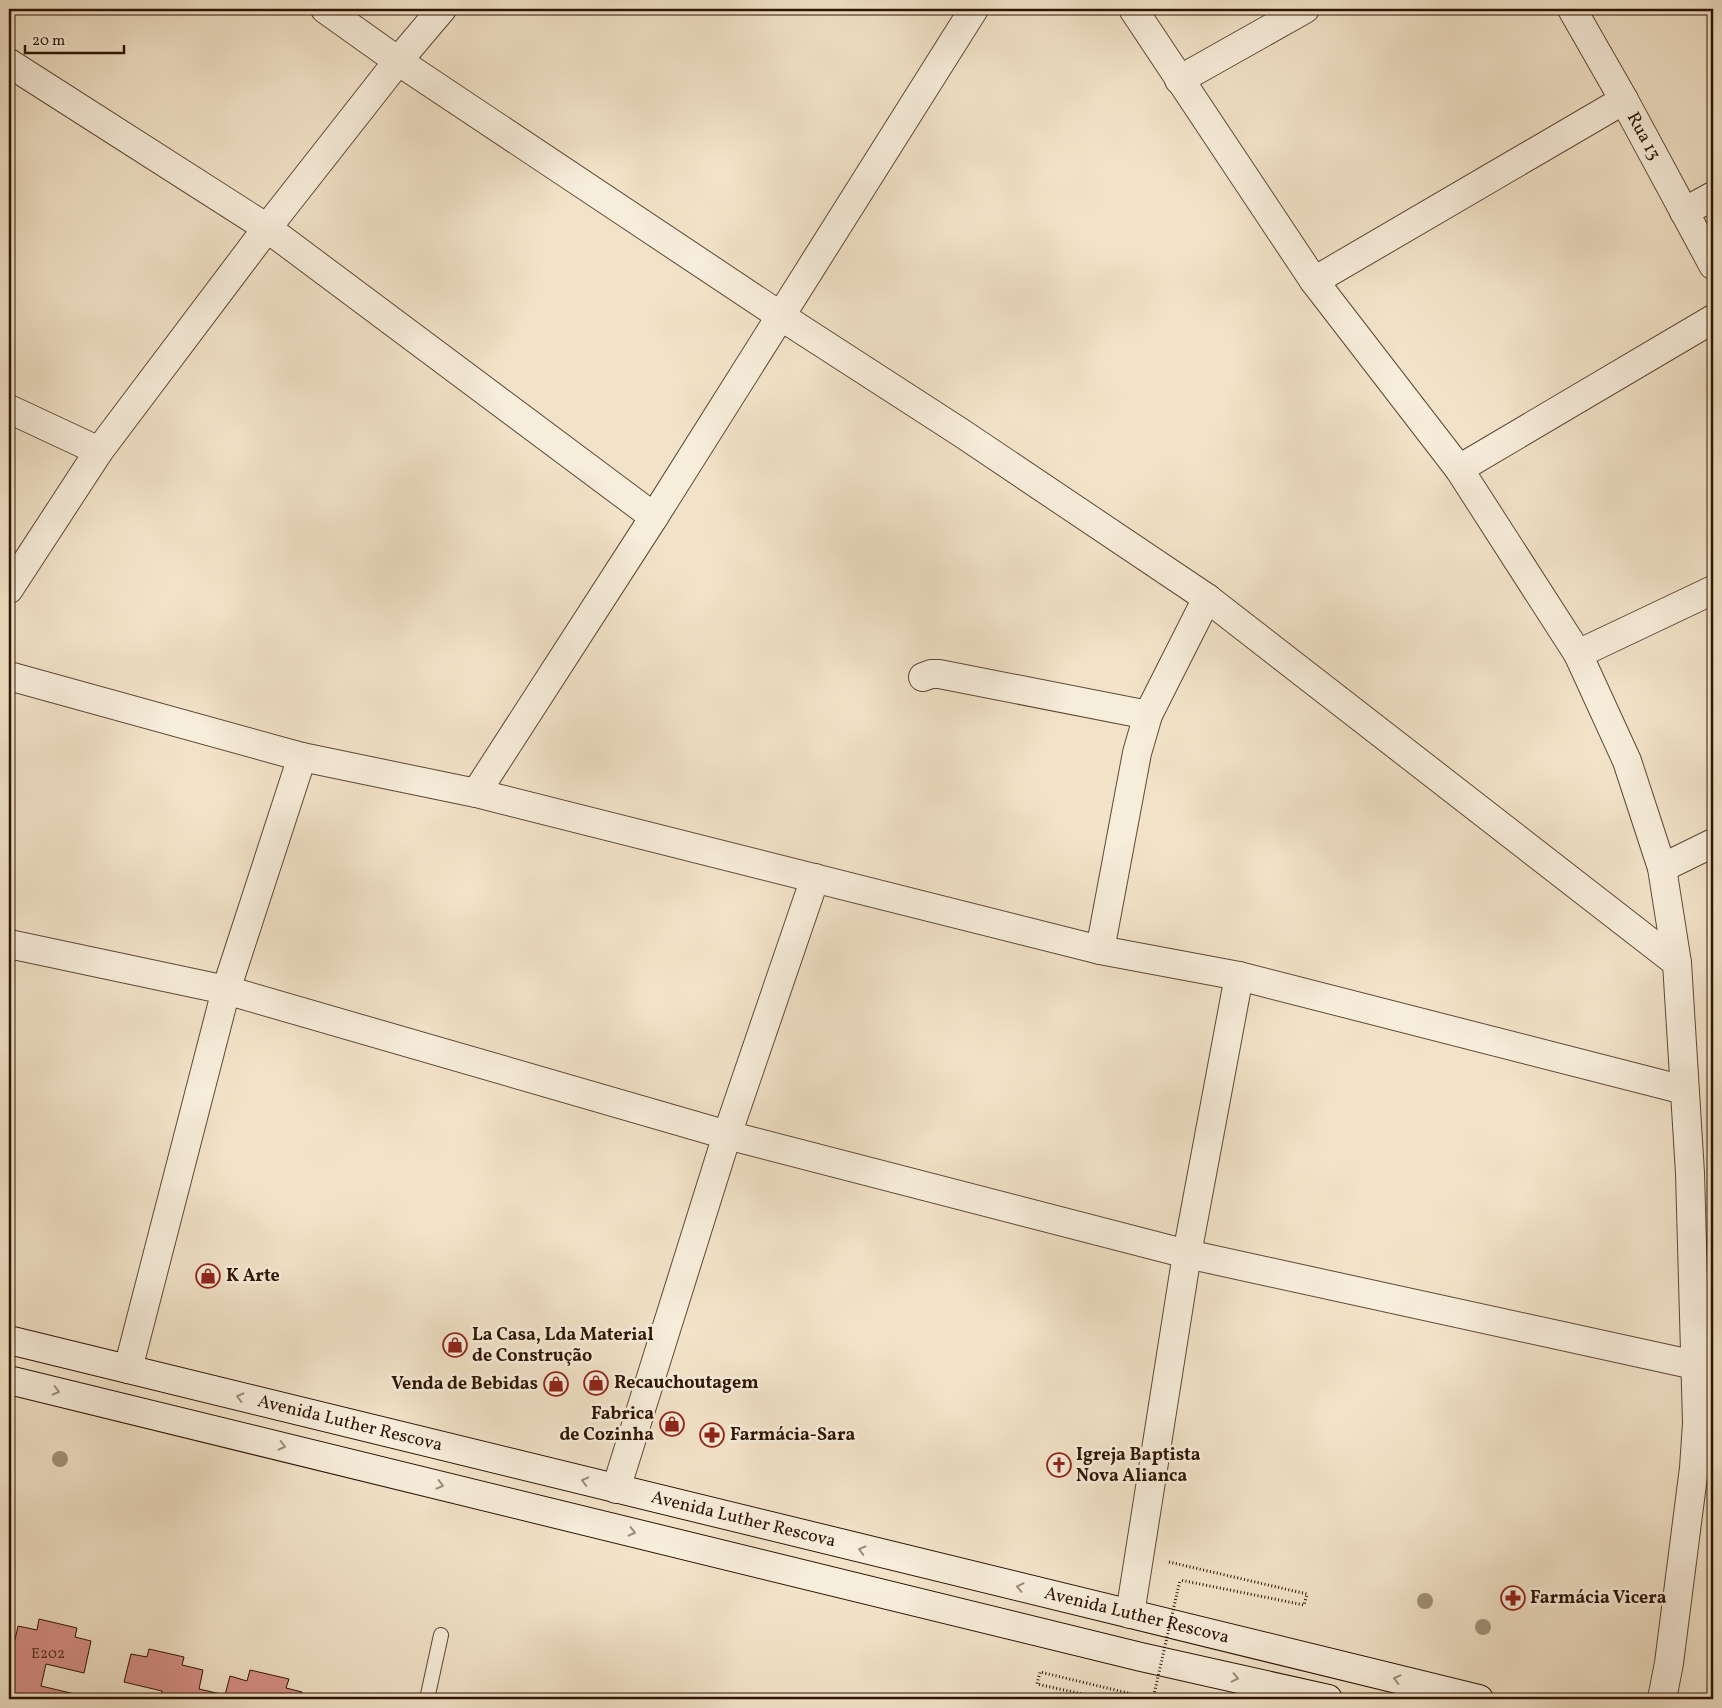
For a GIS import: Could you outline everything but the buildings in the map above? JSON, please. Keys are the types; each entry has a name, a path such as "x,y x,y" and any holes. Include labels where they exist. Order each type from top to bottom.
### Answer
{"street":[{"path":"325,9 398,61 780,315 960,432 1206,598 1677,964"},
{"path":"9,589 99,451 267,228 398,61 442,9"},
{"path":"476,793 654,516 974,9"},
{"path":"1133,9 1314,282 1459,469 1578,654 1627,761 1662,868 1677,964 1684,1090 1702,1173 1705,1367 1669,1663 1662,1699"},
{"path":"1179,80 1305,9"},
{"name":"Rua 13","path":"1572,9 1624,100 1713,265"},
{"path":"9,63 267,228 654,516"},
{"path":"1314,282 1624,100"},
{"path":"1684,212 1713,196"},
{"path":"1459,469 1713,319"},
{"path":"9,409 99,451"},
{"path":"1578,654 1713,590"},
{"path":"1100,950 1137,753 1148,715 1206,598"},
{"path":"923,677 930,674 940,674 1148,715"},
{"path":"9,676 302,757 476,793 1100,950 1239,976 1684,1090"},
{"path":"128,1369 226,990 302,757"},
{"path":"1662,868 1713,843"},
{"path":"616,1489 727,1135 814,878"},
{"path":"9,944 226,990 727,1135 1187,1254 1705,1367"},
{"path":"1130,1614 1187,1254 1239,976"},
{"name":"Avenida Luther Rescova","path":"9,1340 1479,1699"},
{"name":"Avenida Luther Rescova","path":"9,1380 1132,1654 1328,1699"}],"lane":[{"path":"427,1699 441,1635"}],"path":[{"path":"1105,1699 1037,1684 1040,1672 1153,1699 1180,1580 1304,1605 1307,1594 1140,1556"}],"place":[{"name":"K Arte","path":"208,1276"},
{"name":"La Casa, Lda Material de Construção","path":"455,1345"},
{"name":"Recauchoutagem","path":"596,1383"},
{"name":"Venda de Bebidas","path":"556,1384"},
{"name":"Fabrica de Cozinha","path":"672,1424"},
{"name":"Farmácia-Sara","path":"712,1435"},
{"name":"Igreja Baptista Nova Alianca","path":"1059,1465"},
{"name":"Farmácia Vicera","path":"1513,1598"}]}
